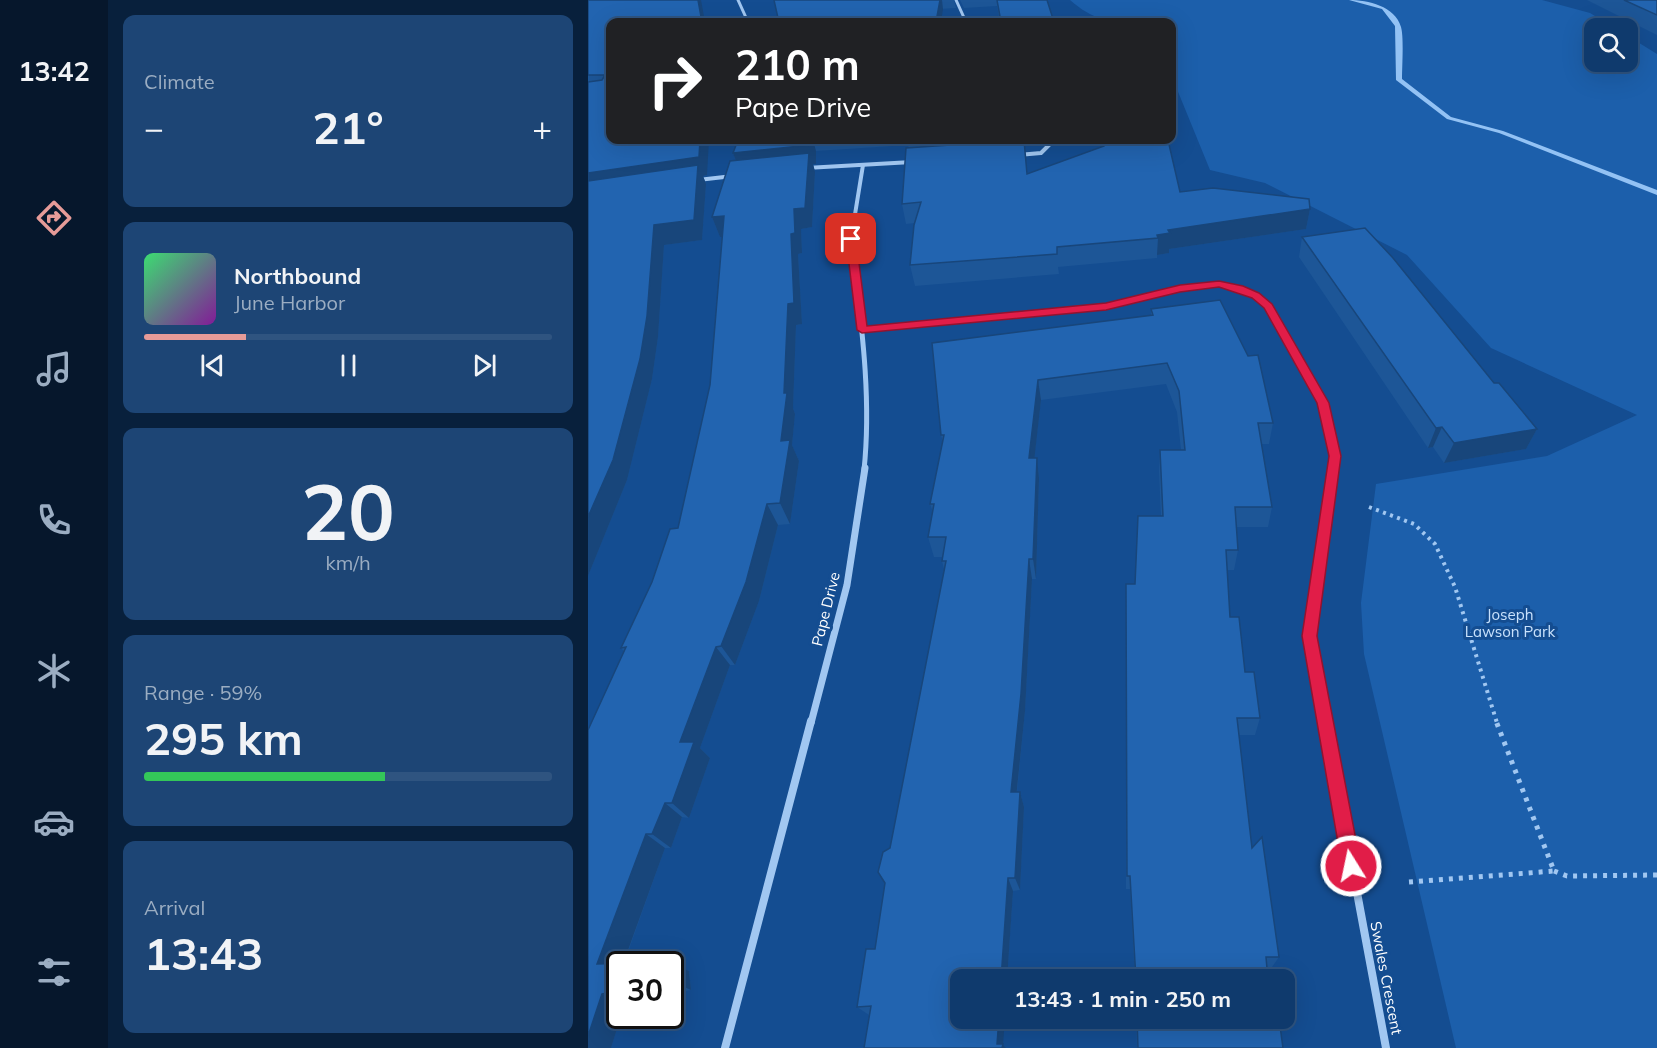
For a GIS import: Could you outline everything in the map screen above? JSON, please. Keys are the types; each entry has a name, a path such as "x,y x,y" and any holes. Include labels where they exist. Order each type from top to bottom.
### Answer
{"street":[{"path":"738,0 746,18"},
{"path":"956,0 964,18"},
{"path":"1009,156 1041,153 1050,144"},
{"path":"801,168 917,162"},
{"name":"Pape Drive","path":"725,1048 847,585 861,505 867,442 862,330 851,239 863,165"},
{"path":"696,180 736,175"},
{"name":"Swales Crescent","path":"862,330 1106,307 1180,288 1219,284 1239,288 1256,296 1268,306 1323,403 1335,456 1309,636 1386,1048"}],"path":[{"path":"1370,507 1401,516 1419,526 1436,545 1450,577 1478,667 1554,871"},
{"path":"1409,882 1554,871 1567,876 1657,875"}],"green space":[{"name":"Joseph Lawson Park","path":"1070,0 1542,0 1590,13 1598,18 1584,18 1584,72 1638,72 1638,42 1657,54 1657,1048 1456,1048 1364,654 1361,603 1376,484 1547,456 1637,415 1491,348 1407,255 1265,183 1210,170 1176,87 1176,18 1100,18"}],"building":[{"path":"588,0 698,0 701,18 606,18 606,144 700,144 699,157 588,173 588,82 602,80 605,75 588,75"},
{"path":"774,0 940,0 937,18 778,18"},
{"path":"997,0 1047,0 1053,18 1000,18"},
{"path":"1624,0 1657,0 1657,15"},
{"path":"736,144 810,144 810,145 733,153"},
{"path":"965,144 1024,144 1027,174 1104,146 1104,144 1169,144 1180,192 1213,188 1309,199 1310,209 1168,230 1170,233 1157,235 1158,238 1057,247 1057,254 910,265 914,225 921,202 902,204 906,148"},
{"path":"809,153 805,208 794,209 795,233 791,234 794,303 788,304 784,393 787,393 781,441 790,440 780,503 767,504 746,582 721,646 716,647 680,742 694,742 672,803 665,803 652,834 646,834 597,964 606,964 606,993 602,994 588,1036 588,730 626,647 621,648 652,582 670,529 678,528 710,385 724,216 712,217 730,161"},
{"path":"698,165 694,220 654,225 647,316 640,359 613,460 588,517 588,181"},
{"path":"1365,228 1393,258 1494,383 1499,383 1537,429 1454,443 1442,427 1436,428 1302,237"},
{"path":"1220,300 1248,356 1258,355 1273,423 1258,423 1272,507 1235,507 1238,550 1226,550 1230,617 1239,617 1245,672 1254,672 1260,718 1237,718 1252,848 1262,837 1279,957 1266,957 1267,969 1135,969 1130,876 1127,876 1126,584 1135,584 1138,516 1163,516 1160,450 1185,450 1179,391 1167,363 1038,380 1029,458 1037,458 1033,559 1029,559 1021,694 1011,792 1020,792 1015,878 1008,878 1002,969 950,969 950,1029 998,1029 997,1044 1003,1044 1002,1048 864,1048 871,1006 857,1007 866,949 875,949 885,883 878,872 883,852 890,848 946,561 942,561 946,537 928,537 934,504 930,504 944,435 941,435 932,343 1153,315 1151,309"},
{"path":"1137,1029 1280,1029 1283,1048 1138,1048"}],"waterway":[{"path":"1352,0 1384,8 1398,26 1399,80 1449,118 1501,132 1657,193"}],"route":[{"path":"851,239 862,330 1106,307 1180,288 1219,284 1239,288 1256,296 1268,306 1323,403 1335,456 1309,636 1351,866"}]}
